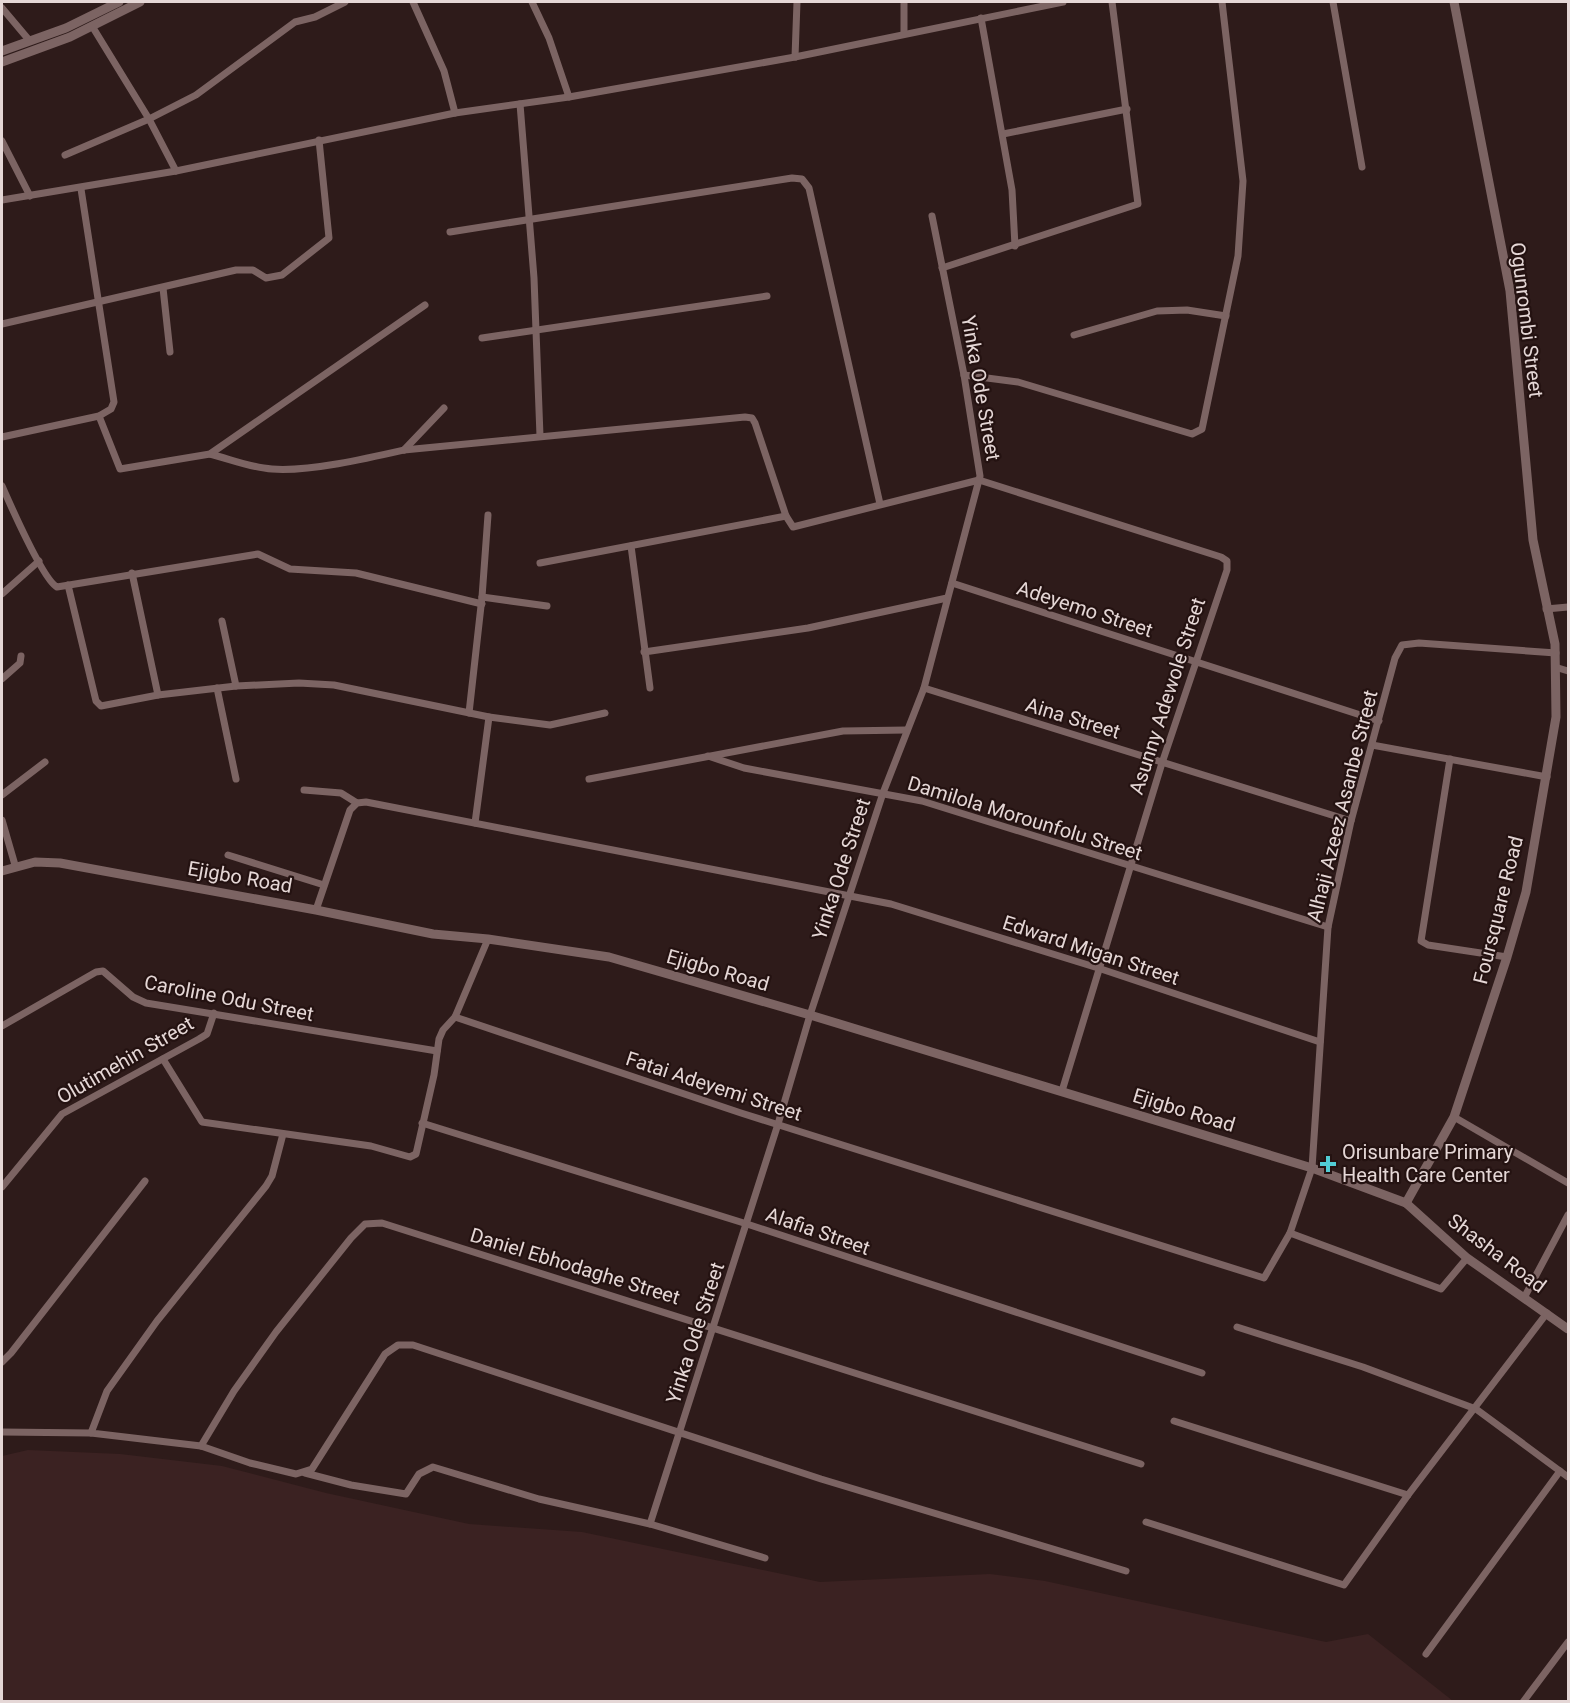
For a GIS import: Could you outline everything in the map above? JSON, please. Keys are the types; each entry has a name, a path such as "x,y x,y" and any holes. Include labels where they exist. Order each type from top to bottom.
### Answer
{"street":[{"path":"2,51 66,28 120,2"},
{"path":"2,62 70,37 140,2"},
{"path":"65,155 149,119 196,95 295,22 315,17 345,2"},
{"path":"413,2 444,71 455,113"},
{"path":"532,2 549,38 569,97"},
{"path":"795,57 797,2"},
{"path":"904,2 904,32"},
{"path":"2,200 81,189 176,171 455,113 569,97 795,57 904,32 1046,3 1063,2"},
{"path":"942,268 1138,204 1112,2"},
{"path":"964,375 1018,382 1192,434 1202,429 1238,256 1244,168 1222,2"},
{"path":"1333,2 1362,167"},
{"name":"Ogunrombi Street","path":"1454,2 1510,291 1533,540 1546,609"},
{"path":"2,8 29,40"},
{"path":"981,18 1012,190 1015,246"},
{"path":"92,26 149,119 176,171"},
{"path":"520,104 530,219 540,436"},
{"path":"1002,134 1126,109"},
{"path":"2,324 236,270 252,270 266,278 282,274 329,238 319,140"},
{"path":"2,141 30,196"},
{"path":"450,232 770,181 802,179 809,188 880,504"},
{"path":"2,437 99,416 111,409 114,402 81,189"},
{"name":"Yinka Ode Street","path":"650,1524 747,1224 810,1015 883,793 924,688 979,480 980,471 964,375 932,216"},
{"path":"163,288 170,352"},
{"path":"482,338 767,296"},
{"path":"210,454 425,305"},
{"path":"1074,334 1157,311 1187,310 1226,316"},
{"path":"404,450 444,408"},
{"path":"99,416 120,469 210,454 271,469 287,469 366,459 404,450 752,418 786,516 793,528 979,480"},
{"name":"Asunny Adewole Street","path":"979,480 1221,557 1227,561 1227,570 1162,763 1062,1091"},
{"path":"2,486 51,584 68,585 258,554 290,569 356,573 482,600 547,606"},
{"path":"469,713 482,600 488,515"},
{"path":"540,563 786,516"},
{"path":"631,546 650,688"},
{"path":"2,594 39,561"},
{"path":"132,573 158,695"},
{"name":"Adeyemo Street","path":"952,584 1379,721"},
{"path":"68,585 98,704 237,686 334,685 489,717 550,725 605,713"},
{"path":"644,652 808,628 947,598"},
{"path":"1546,609 1569,607"},
{"name":"Foursquare Road","path":"1406,1203 1454,1117 1508,957 1526,892 1556,717 1556,653 1546,609"},
{"path":"222,621 237,686"},
{"name":"Alhaji Azeez Asanbe Street","path":"1312,1168 1328,927 1351,821 1395,658 1402,645 1419,643 1556,653"},
{"path":"2,680 20,663 21,656"},
{"path":"1556,667 1569,671"},
{"path":"217,688 236,779"},
{"name":"Aina Street","path":"924,688 1351,821"},
{"path":"475,823 489,717"},
{"path":"590,778 843,731 906,730"},
{"path":"1372,745 1547,777"},
{"name":"Damilola Morounfolu Street","path":"708,756 744,768 922,801 1328,927"},
{"path":"1450,759 1421,941 1428,945 1508,957"},
{"path":"2,795 45,762"},
{"name":"Edward Migan Street","path":"304,790 325,789 340,793 357,803 366,802 851,895 1098,968 1320,1042"},
{"path":"316,910 350,810 357,803"},
{"path":"2,820 15,865"},
{"path":"228,855 324,885"},
{"name":"Ejigbo Road","path":"2,871 15,865 35,862 60,863 433,934 488,939 609,957 810,1015 1312,1168 1406,1203"},
{"path":"163,1059 202,1122 371,1146 410,1157 416,1154 443,1030 455,1017 488,939"},
{"name":"Caroline Odu Street","path":"2,1026 96,972 103,971 133,997 146,1002 437,1051"},
{"name":"Olutimehin Street","path":"2,1187 62,1114 207,1034 214,1013"},
{"name":"Fatai Adeyemi Street","path":"455,1017 778,1124 1264,1278 1290,1233 1312,1168"},
{"path":"1454,1117 1569,1183"},
{"name":"Alafia Street","path":"422,1122 747,1224 1202,1373"},
{"path":"91,1433 107,1391 157,1321 266,1186 272,1176 283,1134"},
{"path":"2,1362 145,1181"},
{"name":"Shasha Road","path":"1406,1203 1467,1258 1525,1296 1569,1329"},
{"path":"1525,1296 1569,1215"},
{"name":"Daniel Ebhodaghe Street","path":"201,1446 234,1391 276,1332 365,1224 382,1223 713,1326 1141,1464"},
{"path":"1290,1233 1441,1289 1467,1258"},
{"path":"1146,1522 1344,1585 1408,1495 1547,1314"},
{"path":"1237,1327 1362,1367 1476,1409 1569,1477"},
{"path":"305,1473 312,1469 385,1354 398,1345 413,1345 681,1431 821,1479 1126,1572"},
{"path":"1174,1421 1408,1495"},
{"path":"2,1432 91,1433 201,1446 250,1463 296,1474 305,1473 351,1485 406,1494 419,1474 433,1467 550,1502 650,1524 765,1558"},
{"path":"1426,1654 1560,1471"},
{"path":"1523,1701 1569,1642"}],"shaded area":[{"path":"28,1450 120,1454 222,1466 326,1493 469,1524 582,1532 820,1582 990,1574 1045,1581 1326,1642 1368,1634 1453,1701 2,1701 2,1456"}],"place":[{"name":"Orisunbare Primary Health Care Center","path":"1328,1164"}]}
